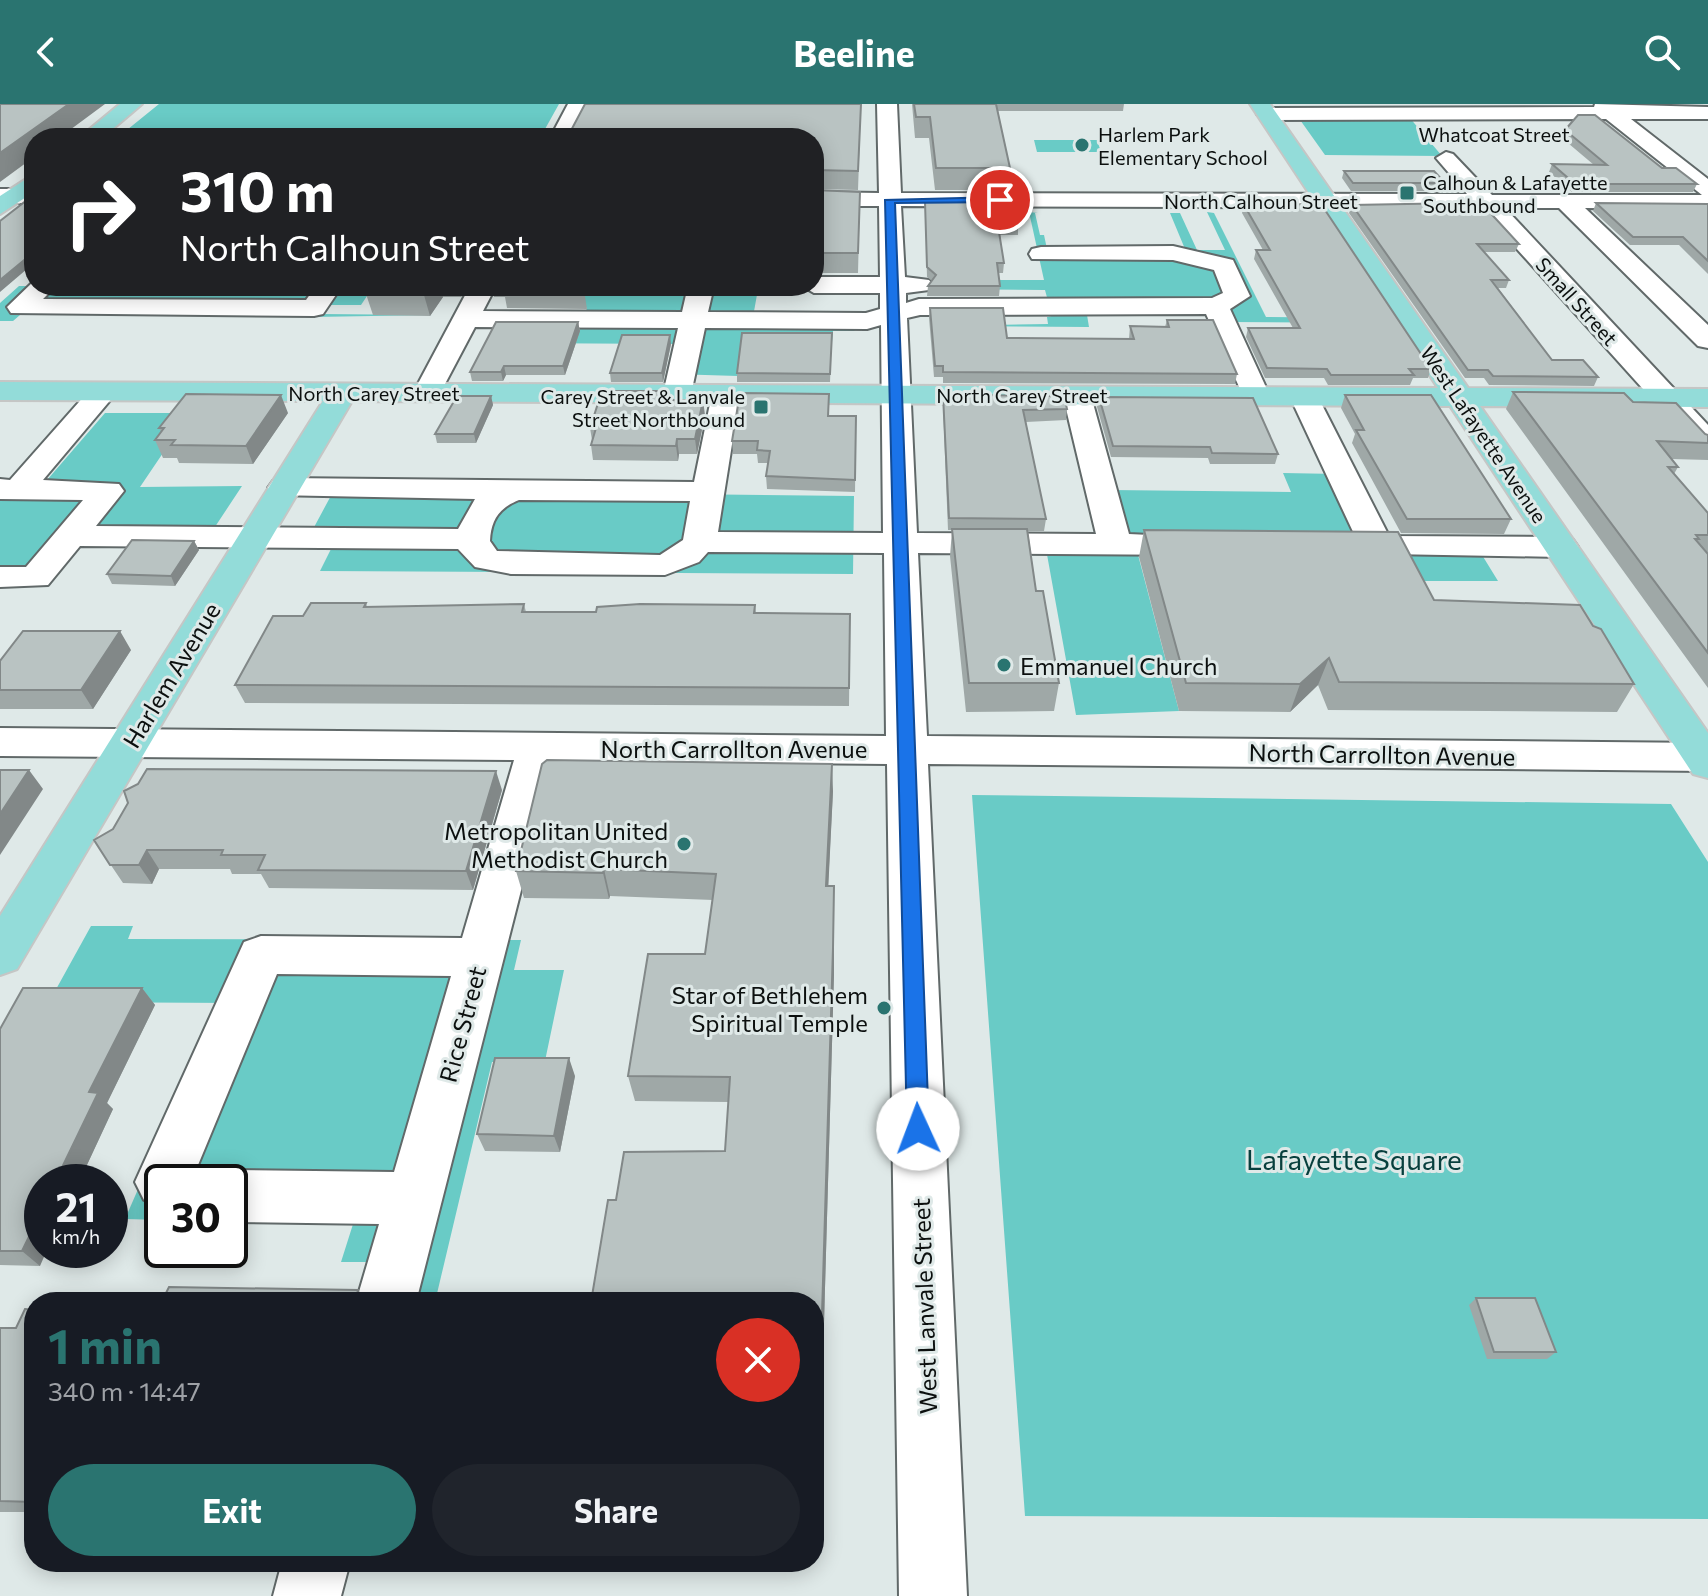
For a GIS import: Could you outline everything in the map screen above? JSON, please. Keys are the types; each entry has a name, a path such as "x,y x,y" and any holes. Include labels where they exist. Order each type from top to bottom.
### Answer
{"main road":[{"path":"102,128 132,104"},
{"name":"West Lafayette Avenue","path":"1269,117 1706,759"},
{"name":"North Carey Street","path":"0,391 1708,398"},
{"name":"Harlem Avenue","path":"0,956 342,393"}],"street":[{"path":"565,128 578,104"},
{"name":"West Lanvale Street","path":"887,104 933,1596"},
{"path":"1606,109 1708,190"},
{"path":"1269,117 1606,109 1708,113"},
{"name":"Whatcoat Street","path":"1269,117 1591,134 1671,135"},
{"name":"Small Street","path":"1446,158 1708,443"},
{"name":"North Calhoun Street","path":"824,199 1028,200 1178,227 1326,201 1708,202"},
{"path":"1028,200 1047,280"},
{"path":"1564,201 1708,340"},
{"path":"824,287 919,307 1047,280 1178,227 1224,265 1237,296 1216,306 1047,280"},
{"path":"32,296 20,307 314,308 322,296"},
{"path":"427,393 478,296"},
{"path":"677,394 699,296"},
{"path":"466,319 867,321 893,300"},
{"path":"1216,306 1256,396"},
{"path":"9,490 104,391"},
{"path":"513,491 489,501 482,509 471,539 475,551 487,560 511,564 665,565 687,555 699,542 726,394"},
{"path":"1077,396 1115,545"},
{"path":"1304,397 1377,546"},
{"path":"284,488 708,492"},
{"path":"0,577 36,578 108,491 9,490"},
{"path":"71,536 471,539"},
{"path":"699,542 1238,546"},
{"path":"1315,546 1561,547"},
{"name":"North Carrollton Avenue","path":"0,742 1706,759"},
{"name":"Rice Street","path":"389,1292 538,746"},
{"path":"170,1164 261,955 481,957"},
{"path":"248,1196 415,1198"},
{"path":"307,1596 313,1572"}],"green space":[{"path":"159,104 559,104 546,128 129,128"},
{"path":"1298,117 1409,117 1442,156 1325,155"},
{"path":"1034,140 1097,140 1101,152 1037,152"},
{"path":"1029,212 1038,213 1035,213 1040,235 1044,235 1047,249 1185,249 1170,213 1180,213 1197,250 1225,250 1207,212 1214,213 1266,317 1369,318 1373,323 1231,322 1211,310 1086,309 1089,327 938,326 1048,324 1047,317 1052,316 1045,290 935,289 991,280 1044,280"},
{"path":"19,286 24,286 24,296 367,296 361,305 326,305 320,314 433,315 311,317 315,311 27,309 13,321 0,321 0,303"},
{"path":"824,287 859,289 824,289"},
{"path":"552,296 757,296 753,317 860,324 854,331 833,331 832,342 743,342 738,376 672,374 676,344 492,343 584,317 587,308"},
{"path":"105,413 190,413 140,487 242,486 203,545 78,544 0,584 0,486 41,487"},
{"path":"1283,473 1338,474 1386,538 1482,555 1498,581 1398,581 1137,551 1179,711 1076,715 1046,549 1108,550 1110,490 1291,492"},
{"path":"334,490 854,496 853,574 320,571 332,547 312,531"},
{"name":"Lafayette Square","path":"972,795 1671,804 1708,862 1708,1519 1025,1516"},
{"path":"91,926 133,926 128,939 521,940 514,970 564,970 545,1061 492,1062 437,1292 380,1292 387,1262 341,1262 354,1221 248,1188 248,1164 149,1164 237,1003 49,1002"},
{"path":"144,1176 144,1220 128,1219"}],"building":[{"path":"0,104 69,104 35,128 24,128 24,136 0,153"},
{"path":"585,104 861,104 858,171 824,170 824,128 572,128"},
{"path":"914,104 996,104 1010,168 936,168 930,117 916,117"},
{"path":"1578,115 1595,115 1662,168 1676,168 1697,184 1575,184 1552,164 1607,165 1565,130"},
{"path":"1344,171 1434,171 1445,183 1353,183"},
{"path":"824,190 860,192 858,253 824,253"},
{"path":"1013,200 1018,226 998,226 1004,263 997,263 1000,286 928,286 936,275 927,267 925,202"},
{"path":"24,202 24,260 0,280 0,221"},
{"path":"1462,203 1484,206 1519,244 1477,244 1509,280 1491,280 1552,360 1583,360 1598,377 1493,376 1488,370 1468,370 1352,205"},
{"path":"1596,203 1708,204 1708,261 1683,237 1633,237"},
{"path":"1321,204 1431,369 1409,369 1414,375 1331,375 1327,369 1267,368 1248,328 1300,328 1256,250 1270,250 1244,205"},
{"path":"930,308 1003,308 1007,338 1134,339 1130,326 1169,327 1167,320 1213,320 1237,374 943,372 943,366 935,366"},
{"path":"496,322 578,322 563,366 504,366 501,372 470,372"},
{"path":"742,333 832,333 830,374 737,373"},
{"path":"622,335 670,335 662,373 610,373"},
{"path":"602,391 660,391 657,400 703,400 695,439 677,439 676,446 591,445 596,428 590,428"},
{"path":"1513,392 1624,393 1633,402 1676,403 1708,435 1708,443 1657,441 1678,467 1668,467 1708,513 1708,535 1696,535 1699,539 1695,539 1708,554 1708,653"},
{"path":"740,393 829,394 828,416 856,416 855,480 766,476 770,451 757,450 758,441 732,441"},
{"path":"186,394 281,395 246,446 171,445 175,440 155,440 164,428 159,428"},
{"path":"943,395 1064,396 1067,409 1023,410 1046,519 949,518"},
{"path":"1345,395 1431,395 1511,519 1407,519 1356,430 1364,430"},
{"path":"457,396 491,396 474,434 435,434"},
{"path":"1099,397 1253,398 1278,454 1212,453 1210,447 1113,446"},
{"path":"952,529 1027,529 1036,591 1043,591 1059,683 969,683"},
{"path":"1144,530 1398,532 1434,600 1580,605 1593,626 1601,629 1634,684 1339,682 1329,658 1300,684 1186,683"},
{"path":"132,540 194,541 171,576 107,574"},
{"path":"311,603 366,603 364,607 524,604 522,612 596,612 597,607 640,604 755,605 754,613 850,614 849,688 235,685 273,616 303,616"},
{"path":"23,631 120,631 81,690 0,690 0,661"},
{"path":"547,760 832,764 826,886 834,886 833,948 823,1292 593,1292 608,1200 616,1200 624,1152 725,1151 730,1077 628,1076 648,954 705,954 716,874 604,869 603,873 516,871 542,764"},
{"path":"147,769 496,771 466,871 258,870 265,855 221,855 223,850 147,850 139,865 110,865 94,840 113,829 128,803 124,791 138,784"},
{"path":"0,770 29,770 0,814"},
{"path":"23,988 142,988 89,1092 98,1093 64,1164 24,1164 22,1251 0,1251 0,1029"},
{"path":"495,1058 569,1058 554,1136 477,1134"},
{"path":"169,1287 358,1290 358,1292 166,1292"},
{"path":"1476,1298 1535,1298 1556,1352 1494,1352"},
{"path":"24,1311 24,1502 0,1501 0,1328 16,1328"}],"place":[{"name":"Harlem Park Elementary School","path":"1082,145"},
{"name":"Calhoun & Lafayette Southbound","path":"1407,193"},
{"name":"Carey Street & Lanvale Street Northbound","path":"761,407"},
{"name":"Emmanuel Church","path":"1004,665"},
{"name":"Metropolitan United Methodist Church","path":"684,844"},
{"name":"Star of Bethlehem Spiritual Temple","path":"884,1008"}],"route":[{"path":"918,1129 890,200 1000,200"}]}
